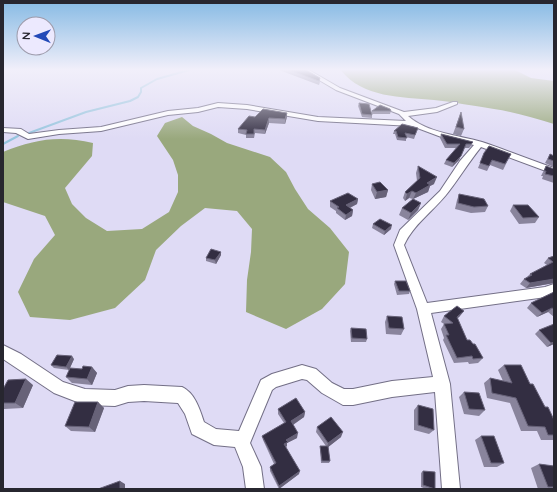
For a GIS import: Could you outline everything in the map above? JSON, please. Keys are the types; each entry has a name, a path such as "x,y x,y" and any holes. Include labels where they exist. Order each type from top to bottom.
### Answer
{"street":[{"path":"348,93 403,114 412,124"},
{"path":"403,114 437,110 455,104"},
{"path":"3,130 18,131 28,137 59,132 101,129 168,113 198,110 218,105 247,107 318,119 412,124 447,136 479,144 554,171"},
{"path":"451,489 442,384 423,309 400,250 400,241 404,233 443,193 463,163 479,144"},
{"path":"423,309 546,292 554,289"},
{"path":"3,352 16,359 58,388 85,397 115,398 128,394 144,393 182,395 192,410 198,428 214,437 240,439 245,437 266,385 289,374 302,372 311,374 327,388 343,397 353,397 392,389 442,384"},
{"path":"240,439 252,467 255,489"}],"green space":[{"path":"379,93 554,93 554,124 502,110 434,100 396,97"},
{"path":"182,117 193,126 227,143 270,157 286,172 308,209 330,228 349,252 345,284 322,309 286,329 246,312 247,280 251,252 252,229 237,211 205,208 181,226 156,250 145,280 115,308 70,320 30,317 18,292 34,259 55,235 45,216 3,202 3,152 36,141 69,139 93,143 92,156 65,188 72,204 86,218 107,231 142,229 169,212 178,192 178,175 173,160 157,136 165,123"}],"building":[{"path":"359,103 369,104 372,115 362,114"},
{"path":"380,105 390,109 391,111 372,111"},
{"path":"263,109 287,113 285,119 269,118 265,130 254,129 254,134 246,134 247,130 238,129 249,116 255,117"},
{"path":"461,112 464,129 456,127"},
{"path":"402,124 418,128 415,135 405,133 407,138 398,137 396,131 394,131"},
{"path":"441,134 473,142 471,144 466,144 461,156 454,163 446,160 460,144 447,144"},
{"path":"489,146 511,154 505,164 492,160 489,166 480,163"},
{"path":"550,154 554,156 554,161 548,159"},
{"path":"418,166 437,177 427,183 430,185 416,193 412,191 407,194 405,192 420,178"},
{"path":"546,166 554,169 554,176 545,174 546,171 544,171"},
{"path":"380,182 388,190 377,192 372,184"},
{"path":"348,193 358,199 346,205 353,210 346,215 337,208 339,207 330,201"},
{"path":"459,194 484,199 488,206 474,207 458,203"},
{"path":"413,199 421,203 411,213 402,208"},
{"path":"513,205 528,205 539,217 523,218"},
{"path":"380,219 392,225 385,231 373,224"},
{"path":"211,249 221,252 215,260 206,258"},
{"path":"554,256 554,279 530,283 524,279 532,275 530,274 553,262 548,258"},
{"path":"395,281 406,281 410,291 399,291"},
{"path":"554,292 554,309 552,308 542,313 531,303"},
{"path":"457,306 464,311 457,317 467,340 470,340 473,344 475,344 483,358 473,359 472,356 457,358 446,335 449,335 444,324 453,323 444,316"},
{"path":"387,316 402,317 404,329 389,328"},
{"path":"554,324 554,342 551,343 539,330"},
{"path":"351,328 366,329 367,339 352,338"},
{"path":"57,355 72,356 66,367 51,365"},
{"path":"504,365 521,365 530,384 533,384 545,407 548,407 554,420 554,435 548,435 545,427 528,426 516,398 492,393 490,378 512,383"},
{"path":"83,366 92,367 87,379 66,377 70,368 82,369"},
{"path":"26,379 15,403 3,403 3,389 8,380"},
{"path":"464,392 479,393 485,410 469,409"},
{"path":"296,398 305,412 291,421 298,433 286,440 288,442 284,444 300,471 279,486 270,467 276,463 262,436 286,422 278,409"},
{"path":"75,402 98,402 89,427 65,426"},
{"path":"418,405 433,409 434,430 418,425"},
{"path":"331,417 343,432 328,443 317,427"},
{"path":"481,436 494,436 504,463 491,463"},
{"path":"320,446 328,446 330,461 322,461"},
{"path":"539,464 554,466 554,487 548,487"},
{"path":"423,471 435,472 435,489 423,485"},
{"path":"120,481 120,489 98,489"}],"waterway":[{"path":"29,133 86,112 130,101 138,97 140,93"},
{"path":"3,144 18,136"}]}
